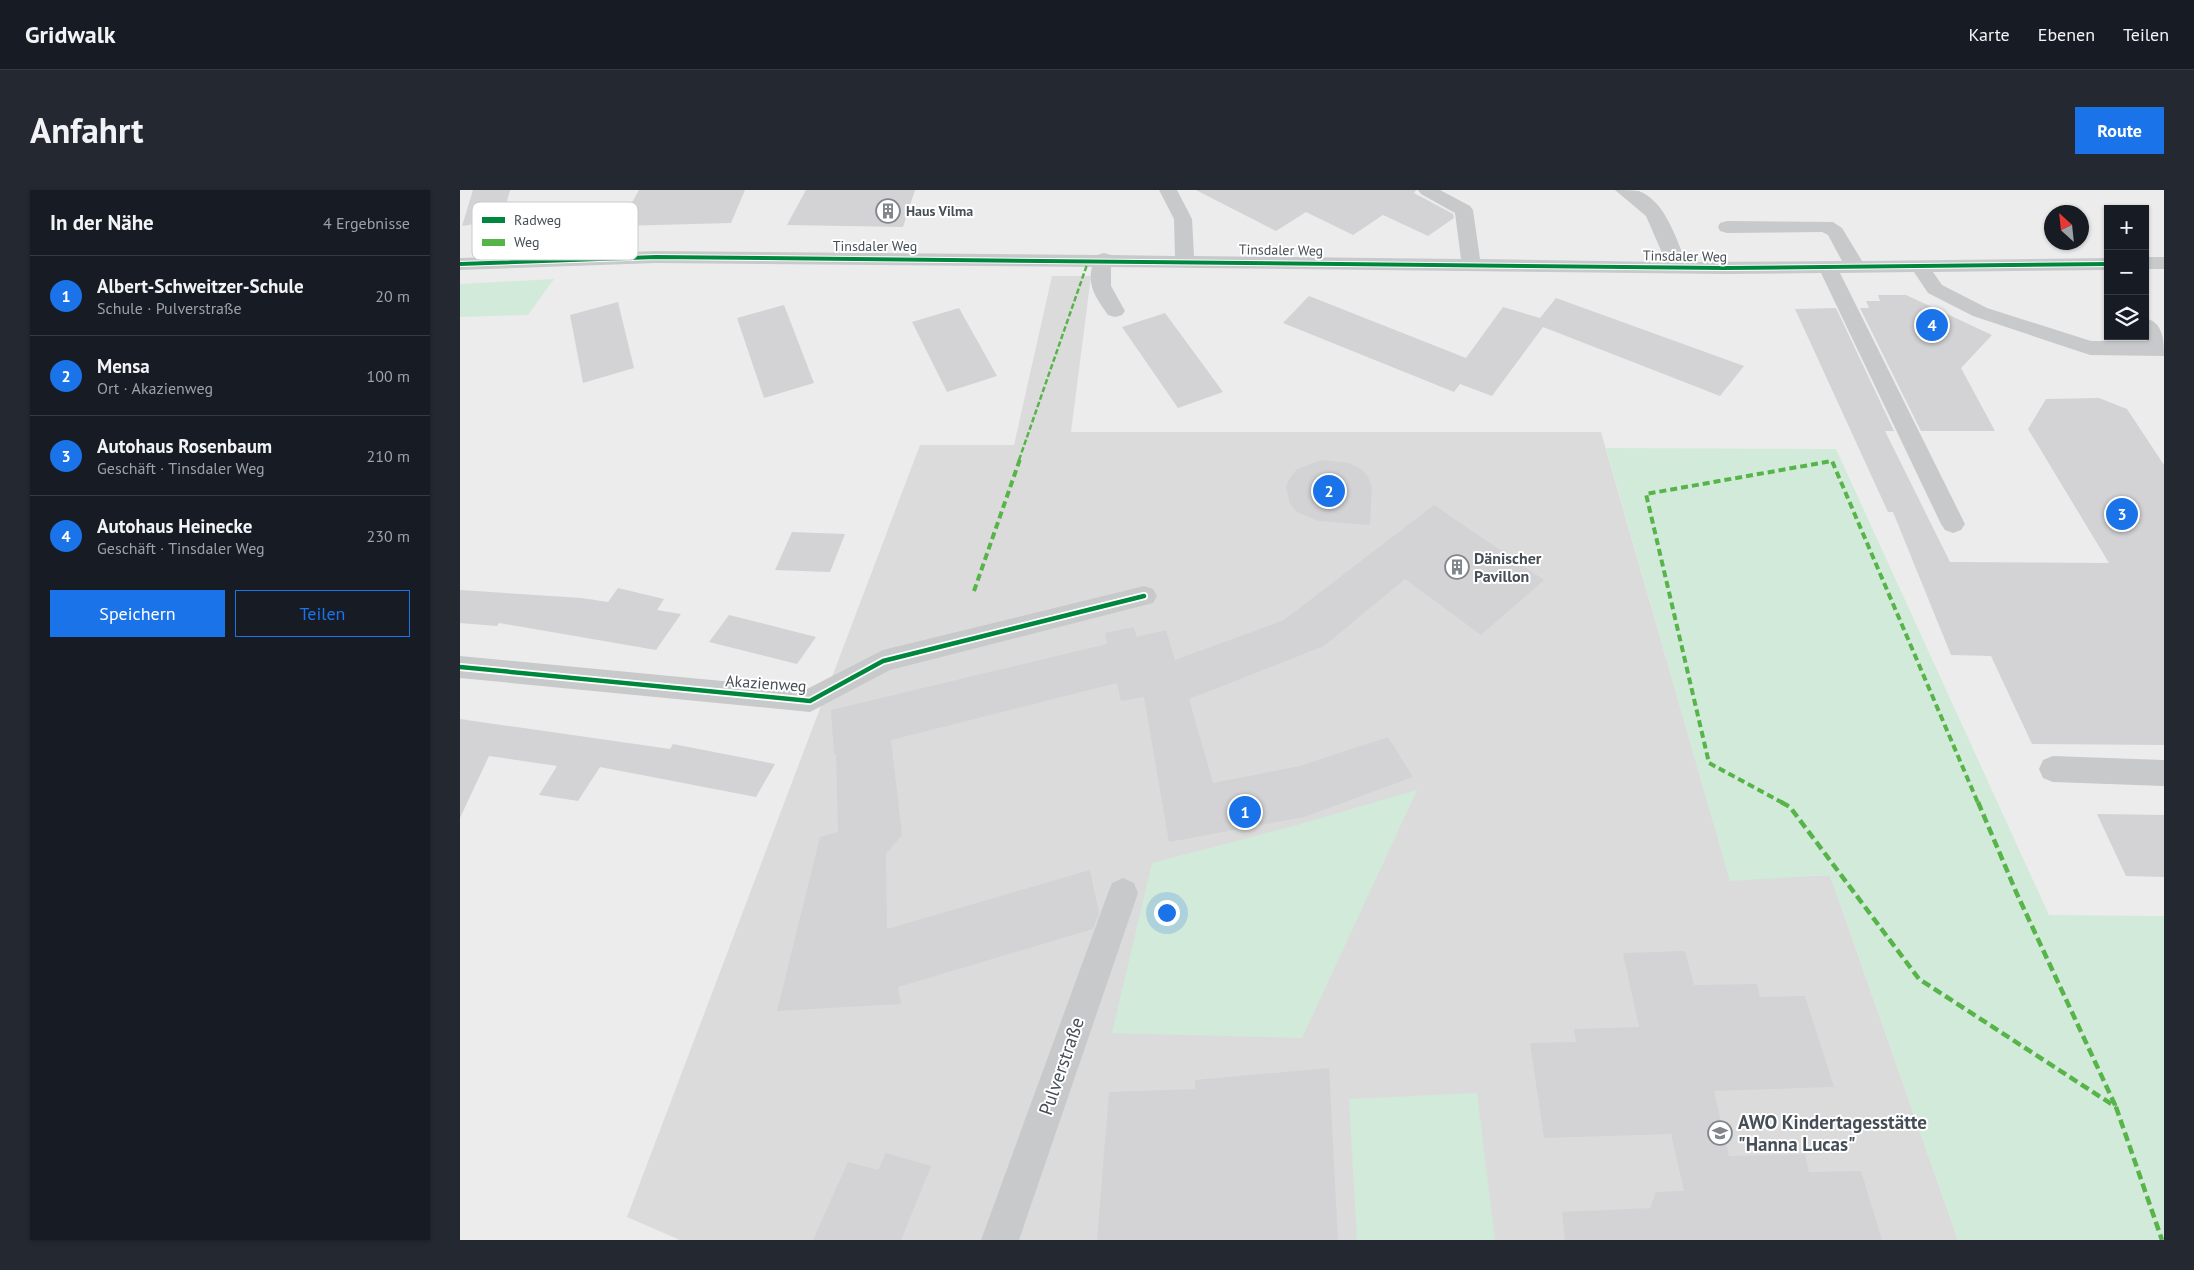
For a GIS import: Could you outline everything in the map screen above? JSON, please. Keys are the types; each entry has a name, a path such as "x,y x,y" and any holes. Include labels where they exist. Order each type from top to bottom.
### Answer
{"street":[{"path":"1168,190 1183,219 1185,260"},
{"path":"1427,190 1464,210 1471,264"},
{"path":"1624,190 1644,201 1652,209 1678,267"},
{"path":"1727,227 1826,226 1835,232 1855,266"},
{"name":"Tinsdaler Weg","path":"638,258 1104,259 1678,267 2104,267"},
{"path":"1104,259 1098,277 1100,288 1115,311"},
{"name":"Tinsdaler Weg","path":"460,264 572,260"},
{"path":"2149,263 2164,263"},
{"path":"1920,266 1936,289 1989,315 2090,348 2164,348"},
{"path":"1828,267 1953,524"},
{"path":"2149,329 2164,348"},
{"name":"Akazienweg","path":"460,667 810,701 883,661 1144,596"},
{"path":"2052,769 2164,773"},
{"name":"Pulverstraße","path":"1000,1240 1122,893"}],"shaded area":[{"path":"1052,276 1091,276 1071,432 1601,432 1730,880 1830,875 1958,1240 680,1240 627,1217 920,445 1014,445"}],"green space":[{"path":"554,279 528,315 460,317 460,284"},
{"path":"1606,448 1836,449 2049,915 2164,916 2164,1240 1958,1240 1830,875 1730,881"},
{"path":"1417,790 1302,1038 1112,1033 1152,863 1290,827"},
{"path":"1477,1093 1495,1240 1357,1240 1349,1099"}],"building":[{"path":"473,190 510,190 507,202 472,202 472,224 462,226"},
{"path":"639,190 745,190 731,223 638,225 638,202 632,202"},
{"path":"806,190 915,190 903,227 787,225"},
{"path":"1196,190 1416,190 1414,193 1453,214 1454,218 1428,236 1383,215 1353,235 1306,212 1276,231"},
{"path":"1878,295 1906,295 1992,335 1961,368 1995,431 1921,431 1860,308 1869,308 1866,301 1880,301"},
{"path":"1309,296 1466,358 1503,307 1540,318 1556,298 1744,366 1720,396 1543,327 1492,396 1460,384 1454,392 1283,323"},
{"path":"618,302 634,368 583,383 570,315"},
{"path":"784,305 814,383 764,398 737,318"},
{"path":"959,308 997,376 947,392 912,322"},
{"path":"1836,308 1894,431 1885,431 1950,562 2109,563 2028,429 2046,399 2099,398 2127,409 2164,465 2164,745 2032,744 1991,656 1951,655 1893,512 1888,512 1795,309"},
{"path":"1165,313 1223,392 1178,408 1122,327"},
{"path":"1322,460 1349,463 1361,469 1368,477 1372,487 1370,525 1319,521 1297,512 1290,504 1286,486 1290,478 1297,469"},
{"path":"1434,505 1544,580 1481,635 1405,579 1324,646 1189,699 1213,783 1300,766 1388,737 1413,777 1304,817 1169,842 1144,697 1121,701 1117,683 891,740 902,835 886,854 887,929 1090,870 1099,913 1093,929 898,987 901,1004 777,1011 820,837 838,832 836,754 834,754 831,710 1107,644 1105,633 1133,627 1137,637 1166,630 1175,660 1284,620"},
{"path":"792,532 845,534 830,572 775,570"},
{"path":"618,588 664,599 657,610 681,614 656,650 499,623 497,626 460,623 460,590 582,598 608,602"},
{"path":"729,615 816,637 797,664 709,642"},
{"path":"460,719 670,749 673,744 775,764 756,797 600,767 578,801 539,795 557,766 489,756 460,818"},
{"path":"2097,814 2164,815 2164,877 2126,876"},
{"path":"1685,951 1694,985 1757,984 1760,997 1805,996 1834,1087 1714,1091 1729,1156 1805,1154 1809,1172 1861,1171 1882,1240 1565,1240 1562,1212 1650,1208 1656,1192 1684,1191 1671,1134 1544,1138 1530,1043 1576,1042 1574,1029 1639,1027 1623,953"},
{"path":"1329,1068 1338,1240 1097,1240 1109,1092 1195,1089 1195,1080"},
{"path":"886,1153 931,1166 901,1240 813,1240 848,1162 878,1170"}],"marked path":[{"path":"974,591 1089,259"},
{"path":"2116,1107 1919,979 1790,807 1709,763 1646,494 1832,461 2017,894 2116,1107 2162,1240"}],"cycle path":[{"path":"638,258 736,257 1725,268 2104,264"},
{"path":"460,264 572,260"},
{"path":"460,667 810,701 883,661 1144,596"}],"place":[{"name":"Haus Vilma","path":"888,211"},
{"name":"Autohaus Heinecke","path":"1932,325"},
{"name":"Mensa","path":"1329,491"},
{"name":"Autohaus Rosenbaum","path":"2122,514"},
{"name":"Dänischer Pavillon","path":"1457,567"},
{"name":"Albert-Schweitzer-Schule","path":"1245,812"},
{"name":"AWO Kindertagesstätte \"Hanna Lucas\"","path":"1720,1133"}]}
